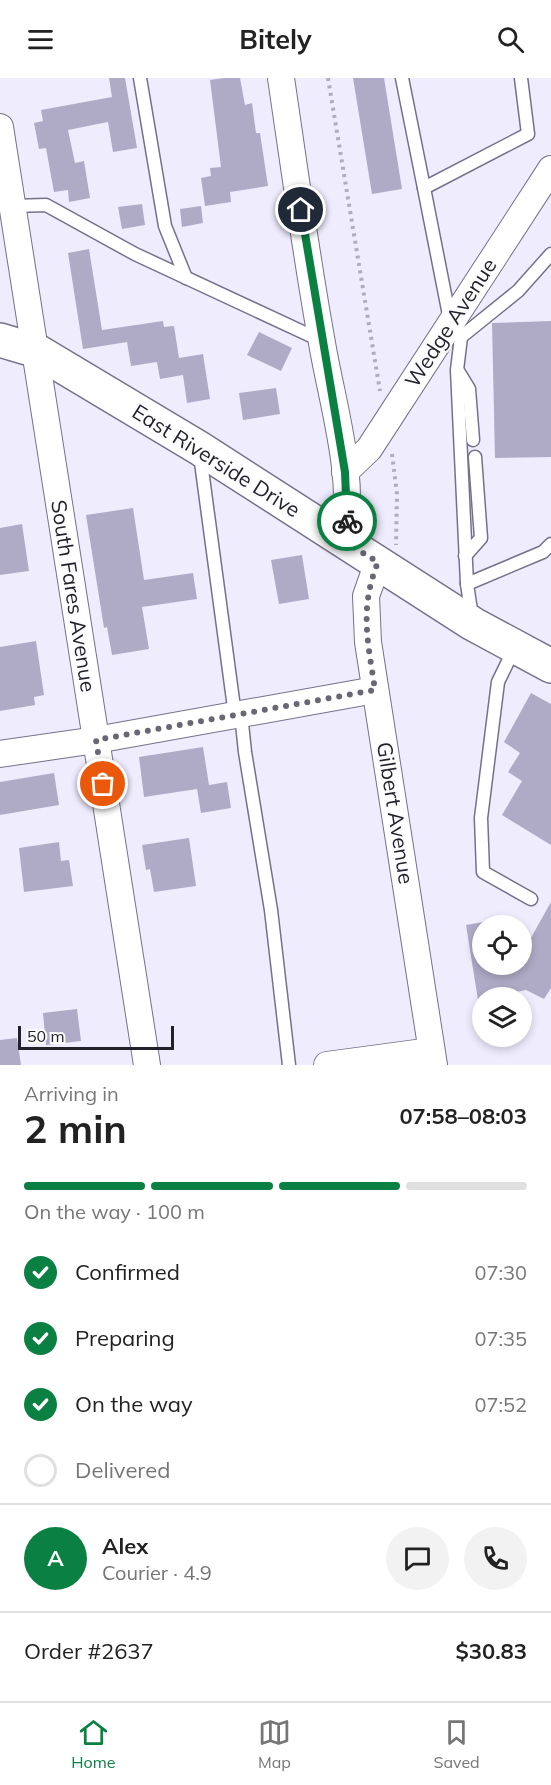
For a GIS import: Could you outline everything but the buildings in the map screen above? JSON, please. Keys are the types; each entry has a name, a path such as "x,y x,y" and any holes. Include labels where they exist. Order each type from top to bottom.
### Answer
{"street":[{"path":"281,78 321,341 345,472 349,502 343,541"},
{"name":"South Fares Avenue","path":"0,126 7,191 37,351 147,1065"},
{"name":"Wedge Avenue","path":"345,472 369,449 453,329 551,169"},
{"name":"East Riverside Drive","path":"0,340 37,351 199,448 473,624 551,666"},
{"name":"Gilbert Avenue","path":"385,567 366,596 366,615 375,690 433,1058"},
{"path":"0,754 96,740 375,690"},
{"path":"327,1065 433,1058"}],"lane":[{"path":"140,78 165,226 186,278"},
{"path":"402,78 453,329 457,370 465,556 473,624"},
{"path":"424,188 528,134 521,78"},
{"path":"7,191 46,205 135,254 321,341"},
{"path":"453,329 518,291 551,254"},
{"path":"457,370 470,389 474,440"},
{"path":"199,448 238,715 271,910 289,1065"},
{"path":"465,556 481,538 475,457"},
{"path":"467,584 543,552 551,544"},
{"path":"516,646 498,682 481,818 483,872 531,899"}],"path":[{"path":"328,78 382,402"},
{"path":"385,567 397,538 398,495 390,446"}],"way so far":[{"path":"103,784 96,740 375,690 368,642 366,596 378,562 343,541 347,521"}],"route":[{"path":"301,210 321,341 348,489 347,521"}]}
